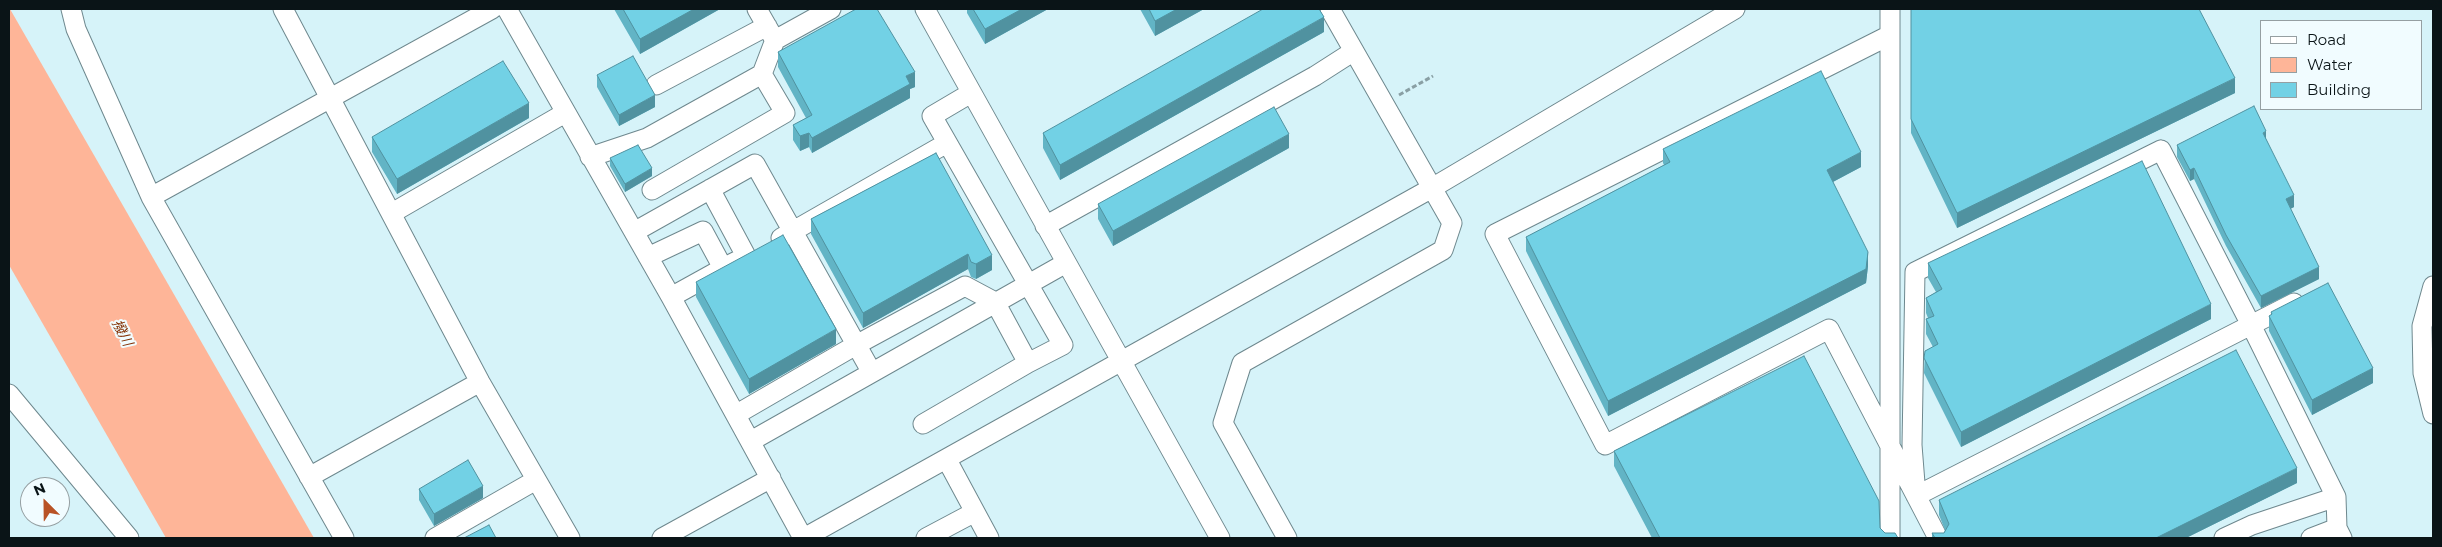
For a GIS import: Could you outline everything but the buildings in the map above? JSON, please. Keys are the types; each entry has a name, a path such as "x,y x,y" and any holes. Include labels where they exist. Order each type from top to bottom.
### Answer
{"street":[{"path":"71,9 76,29 151,197 344,538"},
{"path":"283,9 480,382 569,538"},
{"path":"151,197 332,99 492,9"},
{"path":"507,9 590,158 671,296 804,538 1432,188 1731,10"},
{"path":"652,190 785,113 762,74 771,33 757,9"},
{"path":"656,85 771,33 831,9"},
{"path":"925,9 1120,362 1220,538"},
{"path":"1287,538 1223,423 1242,363 1443,250 1452,223 1330,9"},
{"path":"1890,9 1890,538"},
{"path":"1890,35 1495,234 1605,445 1829,329 1938,538"},
{"path":"1045,226 1315,76 1354,51"},
{"path":"590,158 647,138 762,74"},
{"path":"923,424 1028,363 1063,345 932,116 971,93"},
{"path":"392,213 566,113"},
{"path":"671,296 792,232 947,143"},
{"path":"1916,496 1912,445 1915,272 2161,150 2251,325 2336,498 2339,533 2311,538"},
{"path":"634,232 755,164 871,371"},
{"path":"710,190 746,256"},
{"path":"648,257 702,231 724,268"},
{"path":"751,441 871,371 1066,263"},
{"path":"736,414 856,344 964,286 995,302 1028,363"},
{"path":"2433,286 2422,326 2423,373 2433,414"},
{"path":"1916,496 2313,294"},
{"path":"309,477 480,382"},
{"path":"9,394 129,538"},
{"path":"947,460 989,538"},
{"path":"662,538 771,478"},
{"path":"435,538 536,480"},
{"path":"2224,538 2252,525 2336,498"},
{"path":"926,538 975,512"}],"path":[{"path":"1385,103 1433,76"}],"water":[{"name":"撥川","path":"9,9 314,538 166,538 9,265"}]}
